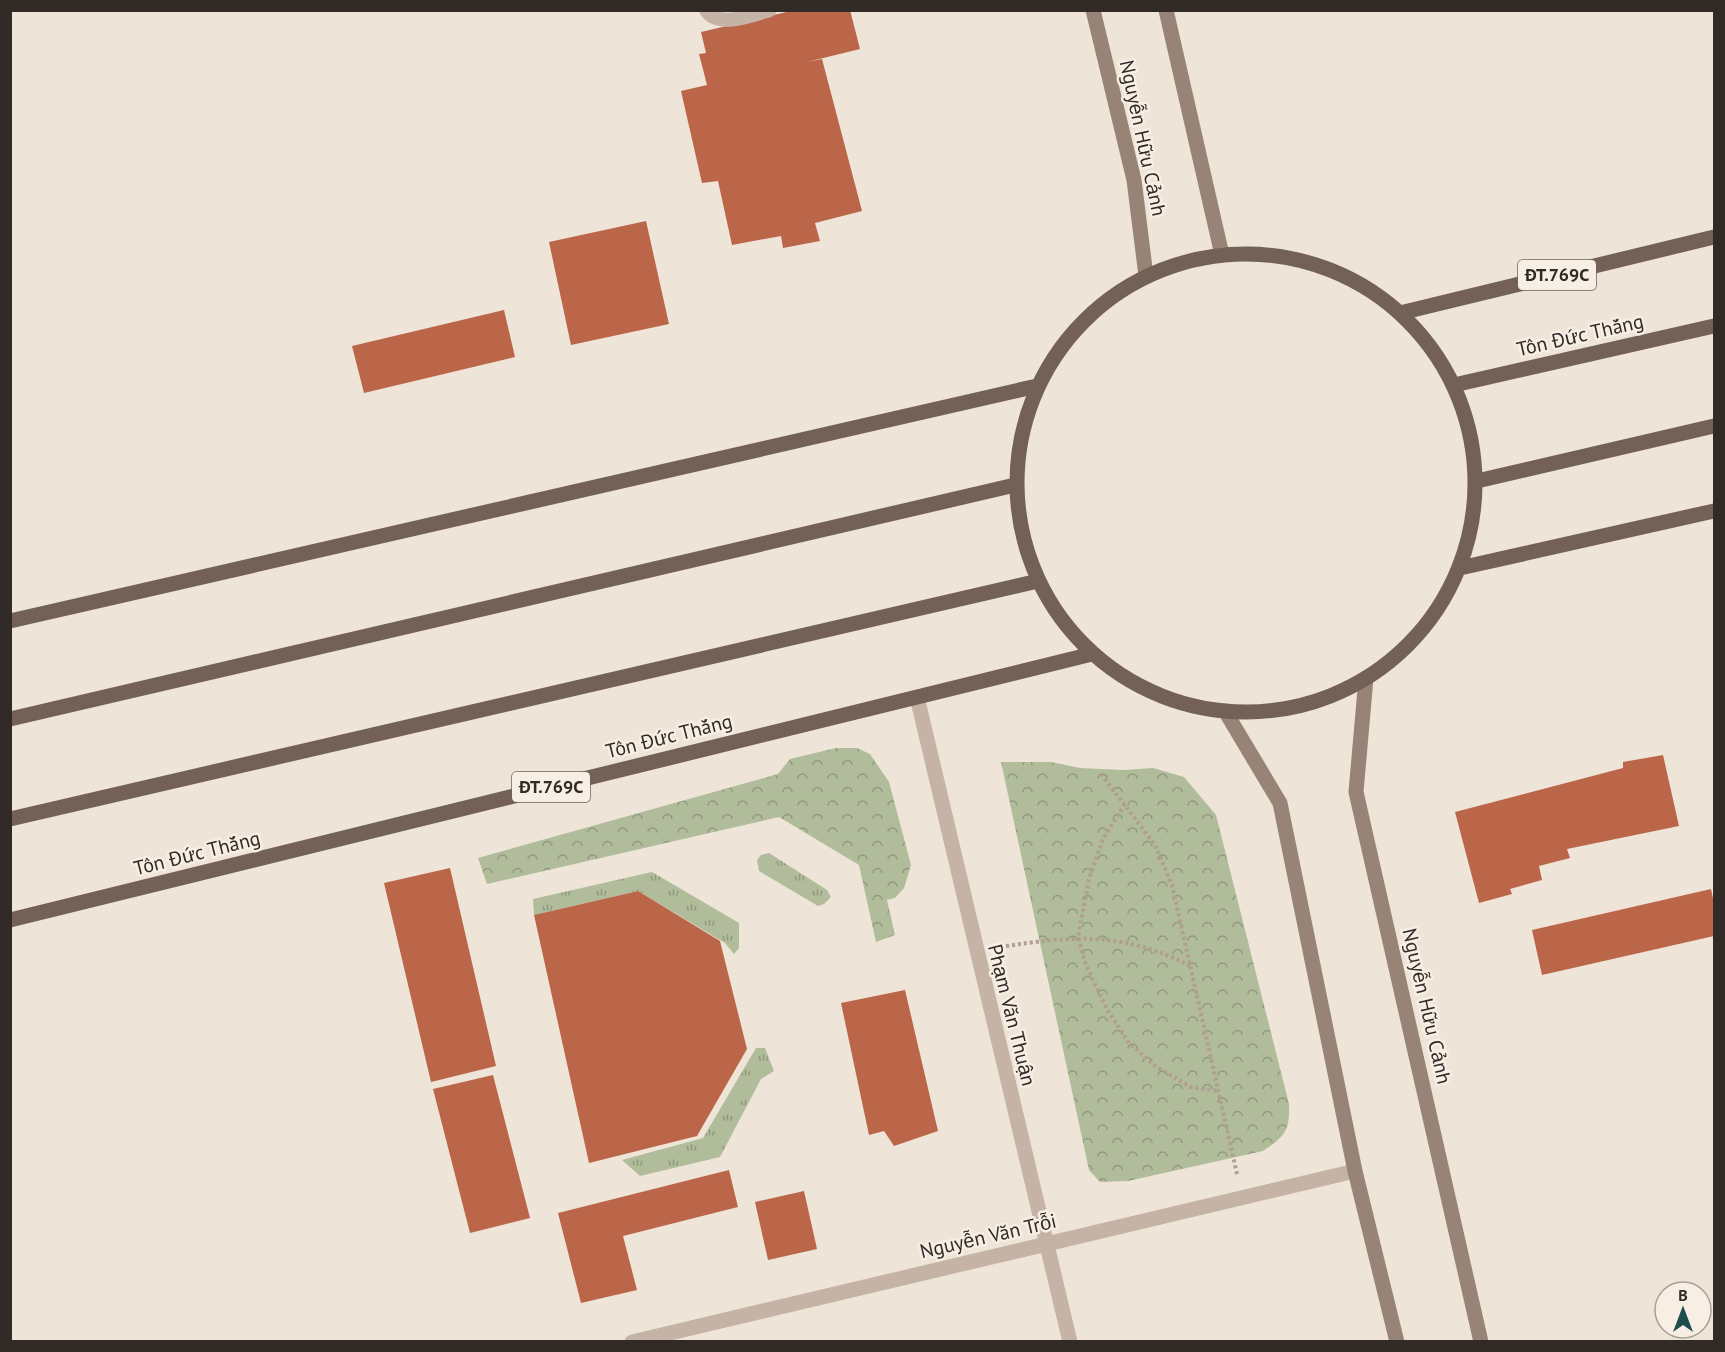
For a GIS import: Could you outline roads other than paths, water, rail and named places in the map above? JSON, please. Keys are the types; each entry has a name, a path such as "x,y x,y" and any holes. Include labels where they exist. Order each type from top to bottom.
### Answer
{"main road":[{"name":"ĐT.769C","path":"1401,313 1714,237"},
{"path":"1222,255 1270,255 1318,265 1362,285 1401,313 1431,346 1454,385 1471,432 1477,481 1472,525 1460,568 1422,630 1366,678 1299,706 1225,711 1154,693 1092,654 1061,621 1038,582 1021,535 1015,485 1020,434 1037,386 1082,321 1146,276 1222,255"},
{"name":"Tôn Đức Thắng","path":"1454,385 1714,326"},
{"path":"10,621 1037,386"},
{"path":"1477,481 1714,426"},
{"path":"10,719 1015,485"},
{"path":"1460,568 1714,511"},
{"path":"10,819 1038,582"},
{"name":"Tôn Đức Thắng","path":"10,920 1092,654"}],"street":[{"name":"Nguyễn Hữu Cảnh","path":"1093,10 1134,180 1146,276"},
{"path":"1166,10 1222,255"},
{"name":"Nguyễn Hữu Cảnh","path":"1366,678 1356,792 1481,1341"},
{"name":"Phạm Văn Thuận","path":"917,697 975,951 1070,1341"},
{"path":"1225,711 1280,803 1355,1171 1397,1341"},
{"name":"Nguyễn Văn Trỗi","path":"632,1341 1355,1171"}],"lane":[{"path":"706,10 713,17 727,20 770,10"}]}
